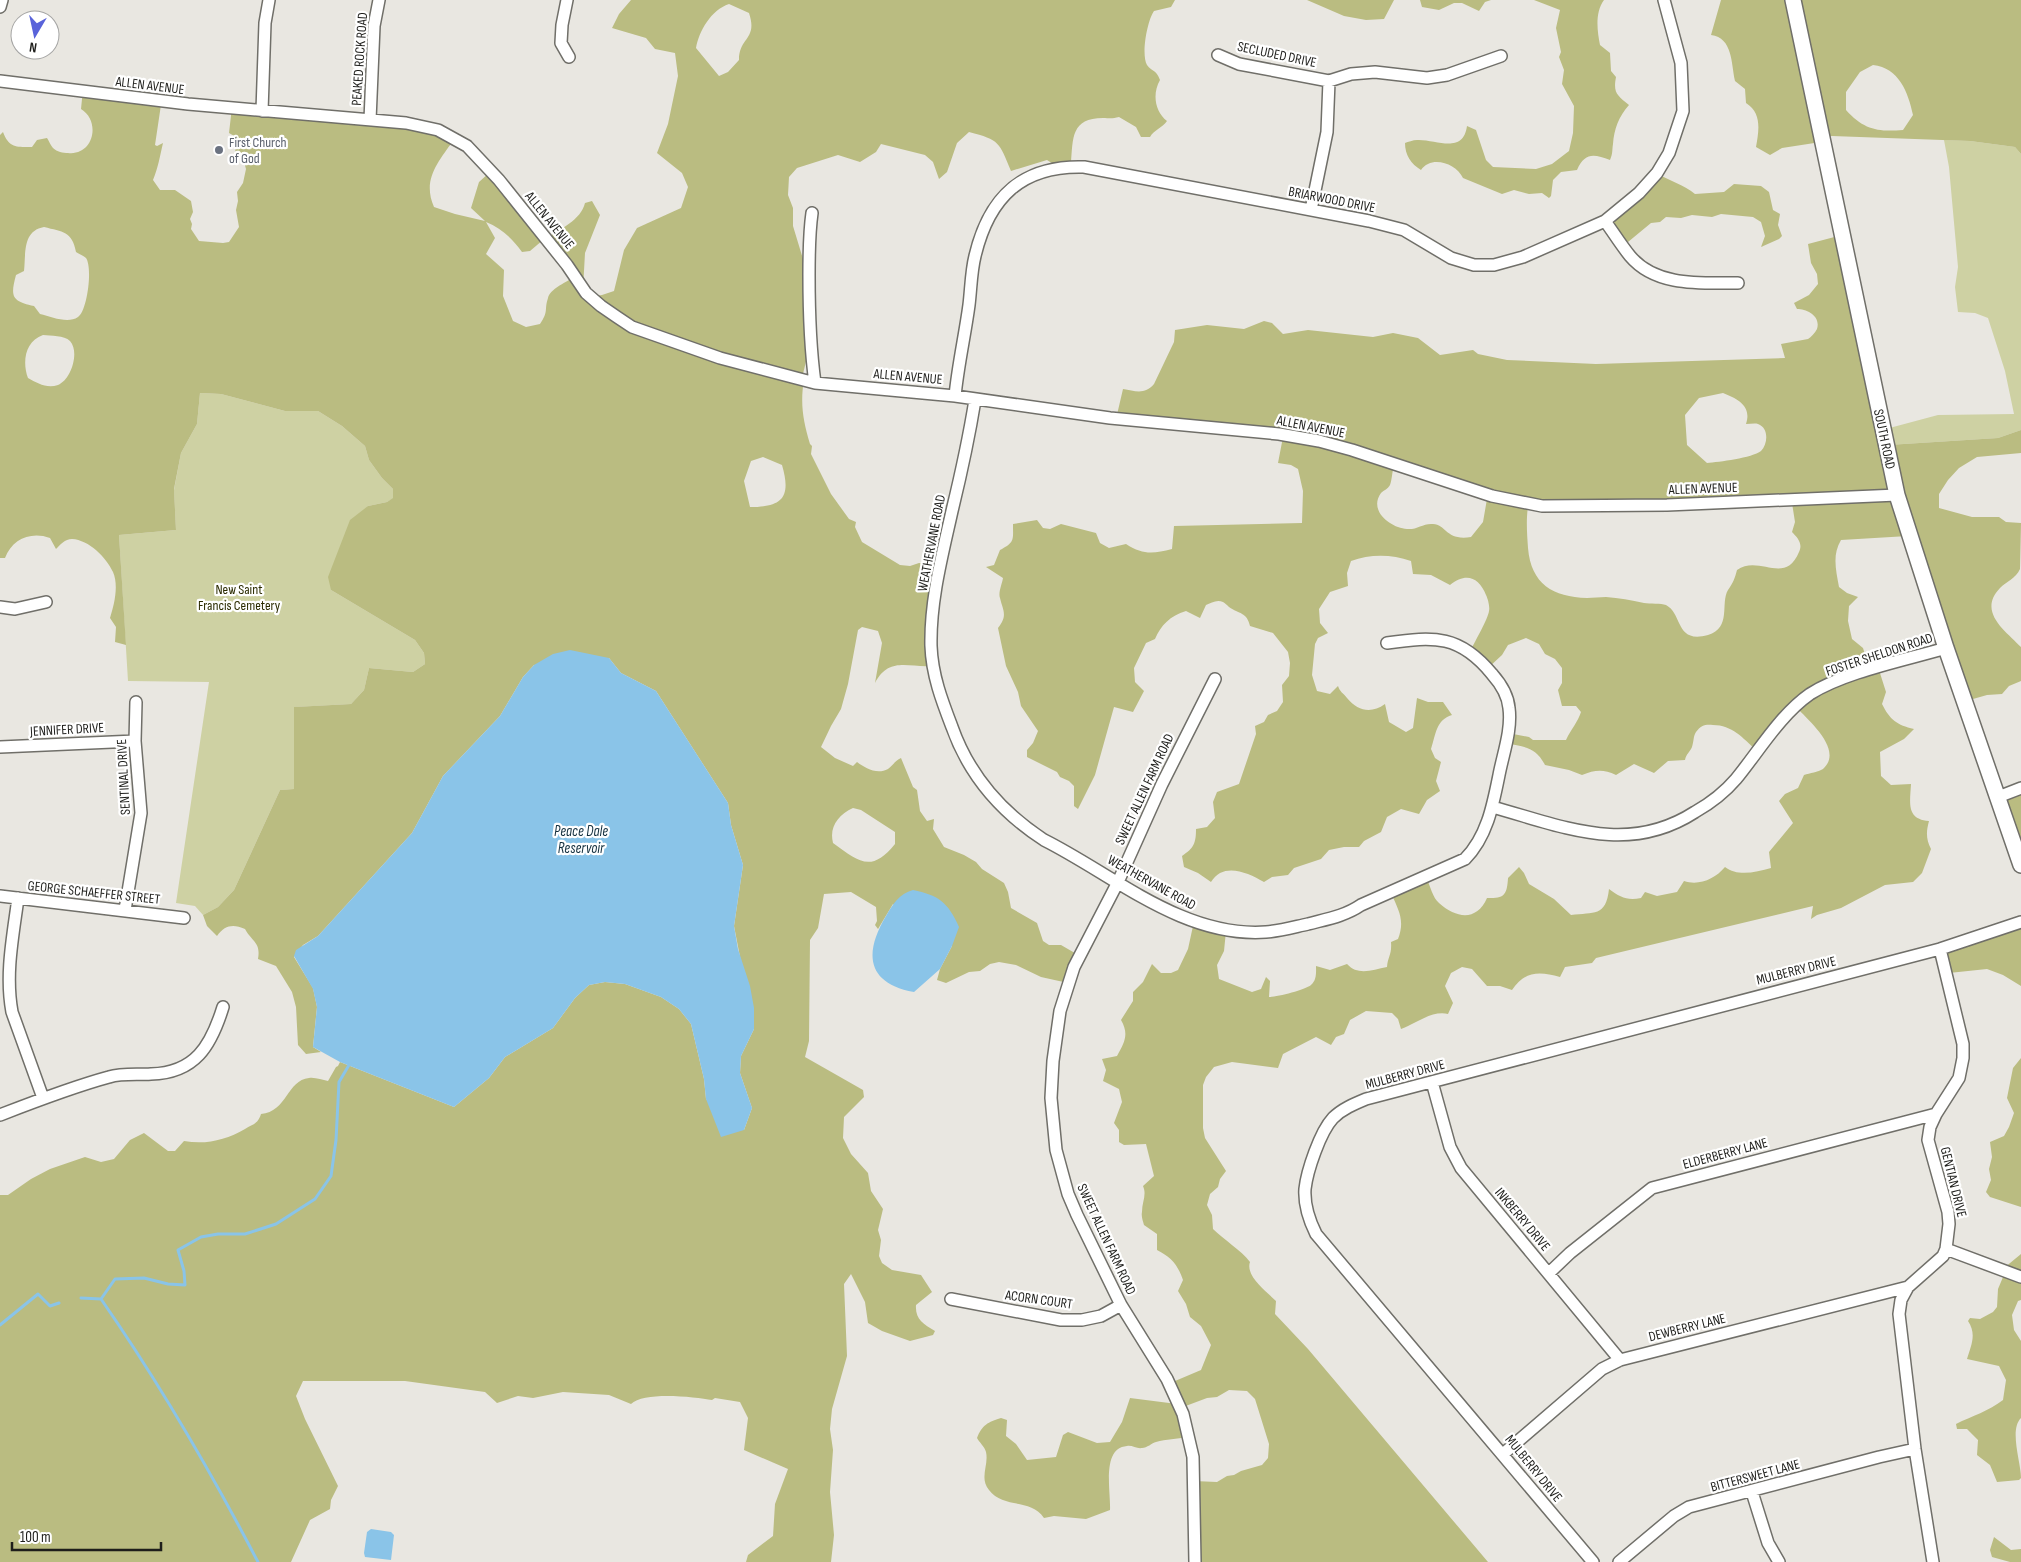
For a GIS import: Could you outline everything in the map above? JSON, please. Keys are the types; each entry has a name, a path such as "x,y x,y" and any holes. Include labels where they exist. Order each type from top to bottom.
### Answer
{"street":[{"path":"0,7 2,0"},
{"path":"262,111 265,23 269,0"},
{"name":"PEAKED ROCK ROAD","path":"370,120 374,26 379,0"},
{"path":"567,0 561,43 569,57"},
{"name":"BRIARWOOD DRIVE","path":"955,396 974,257 986,220 1004,194 1025,178 1046,170 1065,166 1084,167 1369,221 1404,230 1451,258 1474,265 1494,264 1523,257 1605,221 1639,194 1657,173 1669,153 1683,111 1681,63 1664,0"},
{"name":"SOUTH ROAD","path":"1793,0 1897,495 1946,648 2021,865"},
{"name":"SECLUDED DRIVE","path":"1218,55 1239,64 1329,81 1352,74 1375,72 1427,78 1448,76 1502,56"},
{"name":"ALLEN AVENUE","path":"0,80 168,102 425,126 452,136 467,146 499,180 567,265 592,300 632,327 720,358 814,383 955,396 1101,417 1225,428 1319,441 1492,496 1542,506 1667,505 1897,495"},
{"name":"SECLUDED DRIVE","path":"1311,210 1327,132 1329,81"},
{"path":"812,213 808,238 810,348 814,383"},
{"path":"1605,221 1630,256 1644,269 1658,276 1676,280 1738,283"},
{"name":"WEATHERVANE ROAD","path":"975,400 935,589 931,646 937,683 959,746 970,769 1004,808 1033,833 1174,915 1199,924 1249,932 1268,932 1295,927 1346,913 1465,858 1473,851 1482,835 1492,807 1508,733 1509,705 1496,679 1469,650 1448,641 1415,639 1387,643"},
{"path":"0,607 15,609 46,602"},
{"name":"FOSTER SHELDON ROAD","path":"1492,807 1608,836 1626,836 1665,828 1706,807 1726,791 1786,715 1812,693 1846,677 1946,648"},
{"name":"SWEET ALLEN FARM ROAD","path":"1195,1562 1193,1457 1182,1414 1167,1380 1121,1305 1068,1194 1056,1150 1051,1098 1055,1041 1065,993 1074,967 1118,882 1162,784 1215,679"},
{"name":"SENTINAL DRIVE","path":"125,910 141,813 135,741 136,702"},
{"name":"JENNIFER DRIVE","path":"0,747 135,741"},
{"path":"1998,797 2021,788"},
{"name":"GEORGE SCHAEFFER STREET","path":"0,896 184,918"},
{"path":"18,898 8,971 10,999 12,1012 43,1098"},
{"name":"MULBERRY DRIVE","path":"1593,1562 1316,1234 1309,1219 1305,1190 1319,1139 1332,1119 1352,1105 1366,1099 1940,949 2021,922"},
{"name":"GENTIAN DRIVE","path":"1940,949 1963,1044 1963,1058 1959,1078 1936,1114 1930,1127 1928,1140 1950,1224 1946,1249"},
{"path":"0,1115 43,1098 111,1076 166,1074 184,1067 202,1052 214,1034 223,1008"},
{"name":"INKBERRY DRIVE","path":"1432,1082 1454,1157 1461,1168 1620,1360"},
{"name":"ELDERBERRY LANE","path":"1549,1273 1570,1253 1652,1188 1936,1114"},
{"path":"1933,1562 1915,1449 1900,1314 1901,1300 1908,1287 1943,1256 1946,1249 2021,1277"},
{"name":"DEWBERRY LANE","path":"1503,1454 1602,1369 1620,1360 1908,1287"},
{"name":"ACORN COURT","path":"951,1299 1061,1320 1082,1320 1101,1316 1121,1305"},
{"name":"BITTERSWEET LANE","path":"1619,1562 1674,1516 1689,1507 1915,1449"},
{"path":"1752,1492 1768,1544 1779,1562"}],"green space":[{"path":"631,0 1175,0 1171,7 1154,11 1149,22 1146,38 1145,60 1160,80 1156,91 1157,108 1167,121 1150,137 1141,137 1136,127 1119,117 1093,119 1079,126 1076,131 1072,145 1071,163 1061,169 1047,160 1011,171 1001,148 993,140 969,132 957,143 947,172 939,179 933,162 925,155 881,144 876,152 860,162 838,155 797,168 789,177 788,195 793,208 793,226 803,259 803,308 808,353 802,378 804,379 802,404 812,446 811,454 831,494 849,519 856,522 855,527 862,542 900,565 910,566 919,563 937,565 932,666 893,666 887,669 875,683 882,643 878,631 862,627 858,630 848,684 841,709 821,747 835,758 853,766 857,762 875,771 888,769 901,758 913,787 917,790 920,811 927,821 934,819 933,829 944,847 976,862 982,869 1004,883 1011,908 1037,923 1043,941 1049,945 1061,945 1080,956 1068,983 1041,977 1016,965 999,962 990,964 980,971 969,972 946,983 937,980 940,969 952,946 893,904 878,929 875,925 877,921 876,907 851,892 824,894 818,928 810,940 809,1041 805,1057 863,1090 864,1097 844,1117 843,1138 851,1154 868,1173 871,1191 883,1209 878,1230 881,1240 879,1256 882,1263 892,1270 921,1275 932,1292 916,1305 918,1318 935,1331 933,1335 910,1341 882,1331 868,1323 865,1302 851,1274 844,1284 847,1356 832,1409 830,1429 833,1450 830,1492 834,1535 831,1562 746,1562 748,1555 773,1536 775,1504 788,1469 744,1450 748,1418 740,1402 715,1398 712,1400 658,1396 647,1397 631,1404 609,1395 563,1392 533,1398 518,1396 497,1403 485,1392 405,1381 303,1381 296,1396 305,1419 338,1486 331,1500 330,1509 310,1520 291,1562 0,1562 0,1195 8,1195 50,1169 85,1157 101,1162 114,1159 130,1140 144,1133 168,1151 175,1151 184,1141 208,1142 231,1136 255,1123 261,1114 276,1108 296,1084 302,1080 316,1078 328,1081 340,1062 454,1107 489,1078 505,1057 553,1028 575,998 589,985 605,982 625,984 661,997 679,1009 691,1024 704,1079 706,1099 744,1130 752,1108 740,1073 741,1056 754,1029 734,926 743,865 731,825 728,803 656,691 621,673 609,658 534,665 523,677 500,716 443,776 412,833 318,936 303,945 294,957 313,988 317,1007 313,1047 321,1052 306,1054 298,1045 296,1007 292,992 276,966 258,959 257,945 245,929 230,926 217,936 207,926 203,915 218,907 234,890 280,790 294,789 294,707 351,704 364,690 369,668 413,672 425,664 424,653 415,640 331,590 328,577 350,520 368,506 387,502 393,498 393,489 369,460 365,446 342,426 318,411 285,411 221,394 200,393 197,424 181,453 174,489 176,530 119,535 126,645 115,642 116,627 110,618 116,589 115,577 106,561 91,546 85,542 69,539 56,549 50,538 29,536 17,541 8,551 5,558 0,558 0,135 3,132 8,141 14,146 32,147 37,140 47,138 52,147 60,152 77,152 89,144 93,129 87,114 81,109 83,89 162,98 155,145 163,143 153,180 160,190 175,190 191,201 193,212 190,219 191,229 199,241 223,243 229,242 239,227 236,210 237,192 243,183 246,169 244,162 235,156 236,137 229,133 232,107 418,126 453,141 433,172 430,188 434,207 485,221 471,208 479,182 489,173 543,240 530,251 522,252 506,234 486,222 495,238 486,254 504,270 503,296 513,321 526,327 540,324 543,320 549,295 572,278 547,238 575,219 585,203 592,201 600,215 585,253 583,289 589,297 614,291 624,250 637,228 681,208 688,187 682,173 657,153 668,124 678,76 675,53 655,49 646,38 612,28 619,14","holes":["729,4 749,13 751,28 750,34 740,52 739,60 728,72 719,76 696,48 703,28 711,16","44,227 66,234 72,240 76,252 86,258 89,271 88,289 84,307 78,317 74,319 60,319 40,314 34,306 21,302 14,297 13,288 16,275 24,271 27,244 32,233","43,335 61,337 70,341 73,346 73,365 67,378 58,385 46,386 28,378 25,365 26,353 32,342","763,457 782,465 785,476 785,492 782,498 771,505 750,507 744,481 751,461","853,808 861,810 895,832 895,844 879,859 871,862 857,859 850,855 833,843 832,832 836,822 843,814"]},
{"path":"1307,0 1394,0 1384,19 1366,20 1344,16"},
{"path":"1420,0 1491,0 1485,2 1479,11 1462,3 1454,3 1439,10 1422,7"},
{"path":"1534,0 1604,0 1598,16 1600,45 1610,53 1611,71 1616,77 1615,87 1617,93 1629,105 1622,114 1616,128 1610,160 1599,156 1590,156 1583,160 1577,170 1561,172 1553,180 1551,196 1549,198 1542,193 1529,194 1514,190 1502,194 1463,178 1455,168 1443,163 1431,163 1425,165 1421,170 1417,168 1407,155 1405,143 1424,140 1448,144 1454,143 1464,135 1467,126 1476,130 1486,160 1493,167 1536,169 1552,164 1569,151 1573,133 1574,106 1562,84 1564,70 1559,57 1561,52 1556,28 1560,10"},
{"path":"1721,0 2021,0 2021,154 2015,147 1970,141 1832,136 1824,137 1821,142 1782,148 1770,155 1756,147 1757,117 1755,112 1746,103 1745,89 1735,81 1730,52 1723,41 1711,35","holes":["1873,65 1882,67 1896,76 1901,82 1908,98 1913,115 1903,130 1886,131 1865,126 1846,110 1846,92 1860,72"]},
{"path":"1944,140 1970,141 2015,147 2021,154 2021,430 1998,438 1888,445 1882,430 1938,415 2014,414 2005,371 1988,318 1975,313 1958,312 1955,287 1958,267 1949,167"},
{"path":"1658,174 1695,194 1724,192 1734,184 1761,186 1769,192 1773,210 1780,214 1778,225 1782,236 1761,247 1765,236 1761,222 1753,217 1721,214 1712,217 1692,215 1681,218 1666,217 1660,222 1651,223 1628,242 1626,241 1610,218"},
{"path":"1842,235 1888,445 1998,438 2021,430 2021,453 1977,457 1959,468 1939,494 1939,508 1972,517 1999,517 2006,522 2021,523 2020,569 2000,588 1991,605 1996,620 2021,647 2021,681 2009,686 2002,694 1987,695 1966,701 1908,536 1841,540 1836,551 1839,587 1847,593 1858,597 1849,606 1848,621 1852,639 1863,648 1870,671 1879,670 1886,692 1882,704 1888,714 1899,724 1914,729 1904,739 1880,752 1881,776 1891,785 1911,784 1911,809 1916,817 1929,821 1927,835 1931,849 1922,873 1913,882 1885,885 1841,908 1817,915 1811,919 1813,906 1596,958 1592,963 1565,967 1560,977 1539,973 1533,974 1522,979 1512,990 1500,986 1487,986 1472,969 1462,967 1451,973 1445,986 1453,1003 1448,1014 1436,1014 1401,1029 1398,1019 1392,1013 1366,1011 1350,1020 1344,1034 1336,1037 1331,1045 1316,1037 1283,1054 1278,1068 1232,1062 1214,1067 1206,1077 1203,1085 1203,1128 1205,1138 1226,1171 1220,1179 1218,1187 1210,1194 1207,1205 1212,1215 1213,1229 1250,1262 1249,1267 1254,1278 1276,1301 1275,1314 1308,1349 1488,1562 1194,1562 1194,1481 1217,1482 1227,1476 1262,1465 1268,1458 1269,1444 1255,1399 1247,1391 1229,1390 1217,1397 1207,1398 1183,1407 1187,1437 1160,1441 1144,1448 1129,1446 1119,1449 1110,1462 1110,1510 1086,1519 1054,1516 1044,1518 1032,1508 1002,1500 995,1496 986,1485 984,1476 987,1457 984,1448 977,1438 986,1425 1001,1418 1007,1420 1006,1436 1016,1444 1027,1460 1056,1457 1063,1435 1068,1432 1097,1443 1110,1442 1122,1422 1130,1398 1177,1404 1168,1384 1201,1370 1211,1345 1201,1326 1190,1317 1186,1304 1178,1291 1183,1280 1179,1270 1170,1259 1157,1250 1157,1234 1144,1225 1142,1215 1143,1186 1154,1176 1146,1144 1124,1145 1119,1142 1119,1130 1114,1123 1122,1102 1119,1089 1103,1081 1106,1070 1102,1059 1117,1056 1120,1051 1125,1034 1121,1020 1133,1001 1133,992 1143,982 1152,964 1161,973 1171,973 1178,970 1188,949 1193,926 1226,931 1224,951 1217,965 1219,979 1252,992 1261,989 1266,977 1270,981 1269,997 1273,997 1297,991 1311,985 1315,978 1316,966 1330,970 1347,964 1351,968 1361,971 1371,971 1387,967 1391,942 1398,939 1401,927 1400,916 1392,895 1427,879 1433,895 1439,903 1459,915 1466,915 1478,911 1487,898 1498,898 1504,894 1508,878 1519,867 1529,884 1554,899 1571,915 1592,913 1602,909 1609,889 1624,898 1636,899 1641,898 1645,892 1657,896 1677,892 1684,881 1701,882 1712,878 1725,867 1741,873 1771,868 1769,852 1793,823 1779,801 1785,794 1798,788 1804,775 1823,769 1828,761 1829,753 1822,736 1797,708 1756,750 1732,730 1726,727 1708,725 1702,726 1696,732 1692,747 1685,760 1668,761 1654,773 1634,764 1616,775 1599,771 1582,775 1545,765 1534,751 1506,743 1508,733 1529,737 1533,740 1566,740 1581,712 1576,706 1562,706 1558,690 1562,683 1562,668 1555,659 1545,654 1539,644 1526,638 1508,645 1502,655 1488,668 1471,650 1489,609 1487,597 1476,580 1471,578 1461,579 1450,585 1431,575 1413,574 1411,561 1388,556 1366,557 1351,561 1347,573 1348,586 1330,592 1319,609 1320,623 1328,633 1318,638 1315,644 1312,675 1317,691 1330,694 1338,686 1351,702 1365,710 1375,709 1385,704 1389,722 1406,732 1413,728 1417,698 1428,702 1443,702 1452,715 1440,724 1431,749 1435,758 1441,762 1436,781 1440,791 1427,800 1419,814 1401,809 1387,817 1381,832 1364,841 1359,847 1329,850 1321,859 1294,868 1288,875 1272,877 1264,882 1243,872 1229,871 1222,872 1211,882 1198,873 1184,867 1182,856 1194,845 1196,829 1207,827 1215,818 1213,802 1217,792 1239,784 1256,734 1255,726 1264,722 1268,715 1277,711 1283,702 1282,685 1289,676 1290,663 1288,652 1273,633 1250,626 1245,616 1221,601 1206,605 1200,618 1186,611 1171,618 1163,625 1155,639 1146,643 1134,668 1135,682 1144,691 1133,712 1114,707 1095,775 1078,809 1074,806 1074,786 1069,781 1060,777 1057,772 1027,757 1027,750 1033,743 1038,731 1021,706 1018,692 1006,666 998,628 1004,616 1000,596 1003,578 986,567 994,565 1000,550 1011,542 1013,524 1037,520 1043,528 1050,529 1061,524 1096,533 1100,543 1109,548 1126,544 1143,552 1154,553 1172,549 1174,526 1302,523 1303,491 1298,469 1291,465 1278,463 1283,437 1116,419 1123,389 1143,391 1154,384 1174,342 1175,330 1207,325 1244,329 1264,321 1272,323 1283,334 1308,330 1373,337 1393,333 1418,338 1440,355 1473,350 1478,354 1507,360 1596,364 1785,358 1781,344 1808,339 1817,329 1818,324 1815,317 1805,310 1797,309 1794,303 1809,295 1818,284 1817,274 1811,263 1808,244","holes":["1723,393 1742,404 1747,412 1746,424 1762,426 1766,432 1766,440 1761,451 1750,456 1707,463 1687,445 1685,415 1699,398","1394,466 1487,499 1483,522 1471,537 1463,538 1456,537 1438,525 1433,524 1407,529 1401,528 1388,522 1379,512 1377,506 1381,493 1390,485","1792,503 1795,522 1792,532 1799,541 1800,549 1793,562 1786,567 1754,565 1745,566 1737,570 1726,595 1723,621 1720,627 1715,632 1697,637 1685,632 1671,609 1666,605 1606,597 1575,597 1564,595 1546,586 1534,571 1530,560 1527,532 1528,506"]},
{"name":"New Saint Francis Cemetery","path":"200,393 221,394 285,411 318,411 342,426 365,446 369,460 393,489 394,498 387,502 368,506 331,590 415,640 424,653 425,664 413,672 369,668 364,690 351,704 295,707 294,789 280,790 234,890 218,907 203,915 195,906 176,903 209,682 128,681 119,535 176,530 174,490 181,453 197,424"},
{"path":"2021,790 2021,871 1999,799"},
{"path":"2021,923 2021,986 2003,975 1987,969 1949,973 1946,950"},
{"path":"2021,1058 2021,1207 1990,1197 1986,1192 1991,1180 1989,1169 1992,1157 1990,1142 2004,1136 2009,1127 2014,1113 2007,1098 2013,1068"},
{"path":"2021,1254 2021,1300 2018,1301 2012,1315 2014,1330 2021,1341 2021,1418 2016,1430 2016,1446 2021,1478 2019,1480 1997,1482 1990,1465 1977,1455 1978,1440 1967,1429 1957,1429 1956,1424 2003,1400 2006,1380 1999,1366 1967,1359 1973,1335 1968,1321 1970,1318 1980,1319 1993,1312 1997,1307 1998,1289 2006,1270 2004,1268"},
{"path":"1994,1537 2011,1550 2021,1549 2021,1562 2010,1562 1992,1557 1990,1550"}],"water":[{"name":"Peace Dale Reservoir","path":"570,650 609,658 621,673 656,691 728,803 731,825 743,865 734,926 738,949 750,986 754,1008 754,1029 741,1056 740,1073 752,1108 744,1130 721,1137 706,1099 704,1079 691,1024 679,1009 661,997 625,984 605,982 589,985 575,998 553,1028 505,1057 489,1078 454,1107 340,1062 313,1047 317,1007 313,989 294,956 296,950 318,936 412,833 443,776 500,716 523,677 534,665 553,654"},
{"path":"913,890 929,894 941,901 951,911 959,927 940,969 914,992 898,988 886,982 878,974 873,954 874,942 891,907 900,897"},
{"path":"371,1529 391,1532 394,1535 391,1560 365,1557 367,1532"}],"waterway":[{"path":"81,1298 101,1299 115,1279 144,1278 168,1284 185,1285 184,1271 178,1250 201,1237 218,1234 245,1234 276,1224 315,1199 331,1176 336,1140 339,1082 349,1065"},
{"path":"0,1325 38,1294 50,1306 59,1303"},
{"path":"101,1299 144,1363 184,1428 258,1562"}],"place":[{"name":"First Church of God","path":"219,150"}]}
